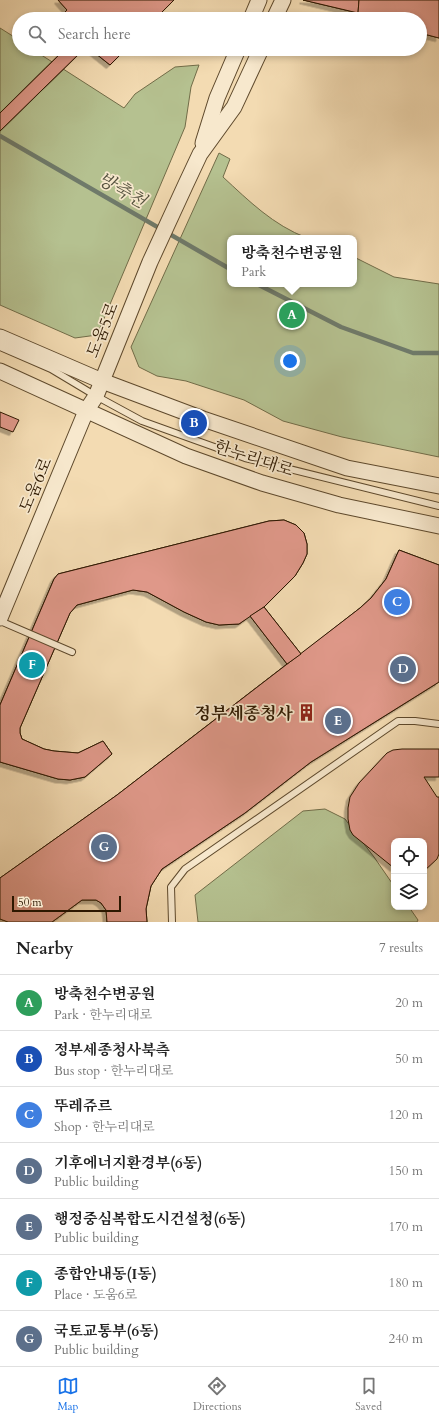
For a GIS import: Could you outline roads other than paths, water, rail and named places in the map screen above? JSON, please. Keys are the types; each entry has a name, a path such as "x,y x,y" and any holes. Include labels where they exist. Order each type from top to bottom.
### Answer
{"street":[{"path":"254,12 259,0"},
{"path":"277,12 283,0"},
{"path":"200,154 217,98 235,56"},
{"path":"200,154 234,107 258,56"},
{"name":"도움5로","path":"86,411 96,396 150,262 200,154"},
{"name":"한누리대로","path":"0,336 102,381 203,419 347,468 439,486"},
{"name":"한누리대로","path":"0,372 186,456 262,483 339,505 439,526"},
{"name":"도움6로","path":"0,620 86,411"}],"lane":[{"path":"0,347 51,370 142,421 245,458 439,506"},
{"path":"0,620 72,652"},
{"path":"172,922 171,887 185,869 398,721 415,721 439,724"}],"waterway":[{"name":"방축천","path":"0,136 227,267"},
{"name":"방축천","path":"263,287 341,327 413,353 439,353"}],"place":[{"name":"방축천수변공원","path":"292,315"},
{"name":"정부세종청사북측","path":"194,423"},
{"name":"뚜레쥬르","path":"397,602"},
{"name":"종합안내동(I동)","path":"32,665"},
{"name":"기후에너지환경부(6동)","path":"403,669"},
{"name":"정부세종청사","path":"306,713"},
{"name":"행정중심복합도시건설청(6동)","path":"338,721"},
{"name":"국토교통부(6동)","path":"104,847"}]}
